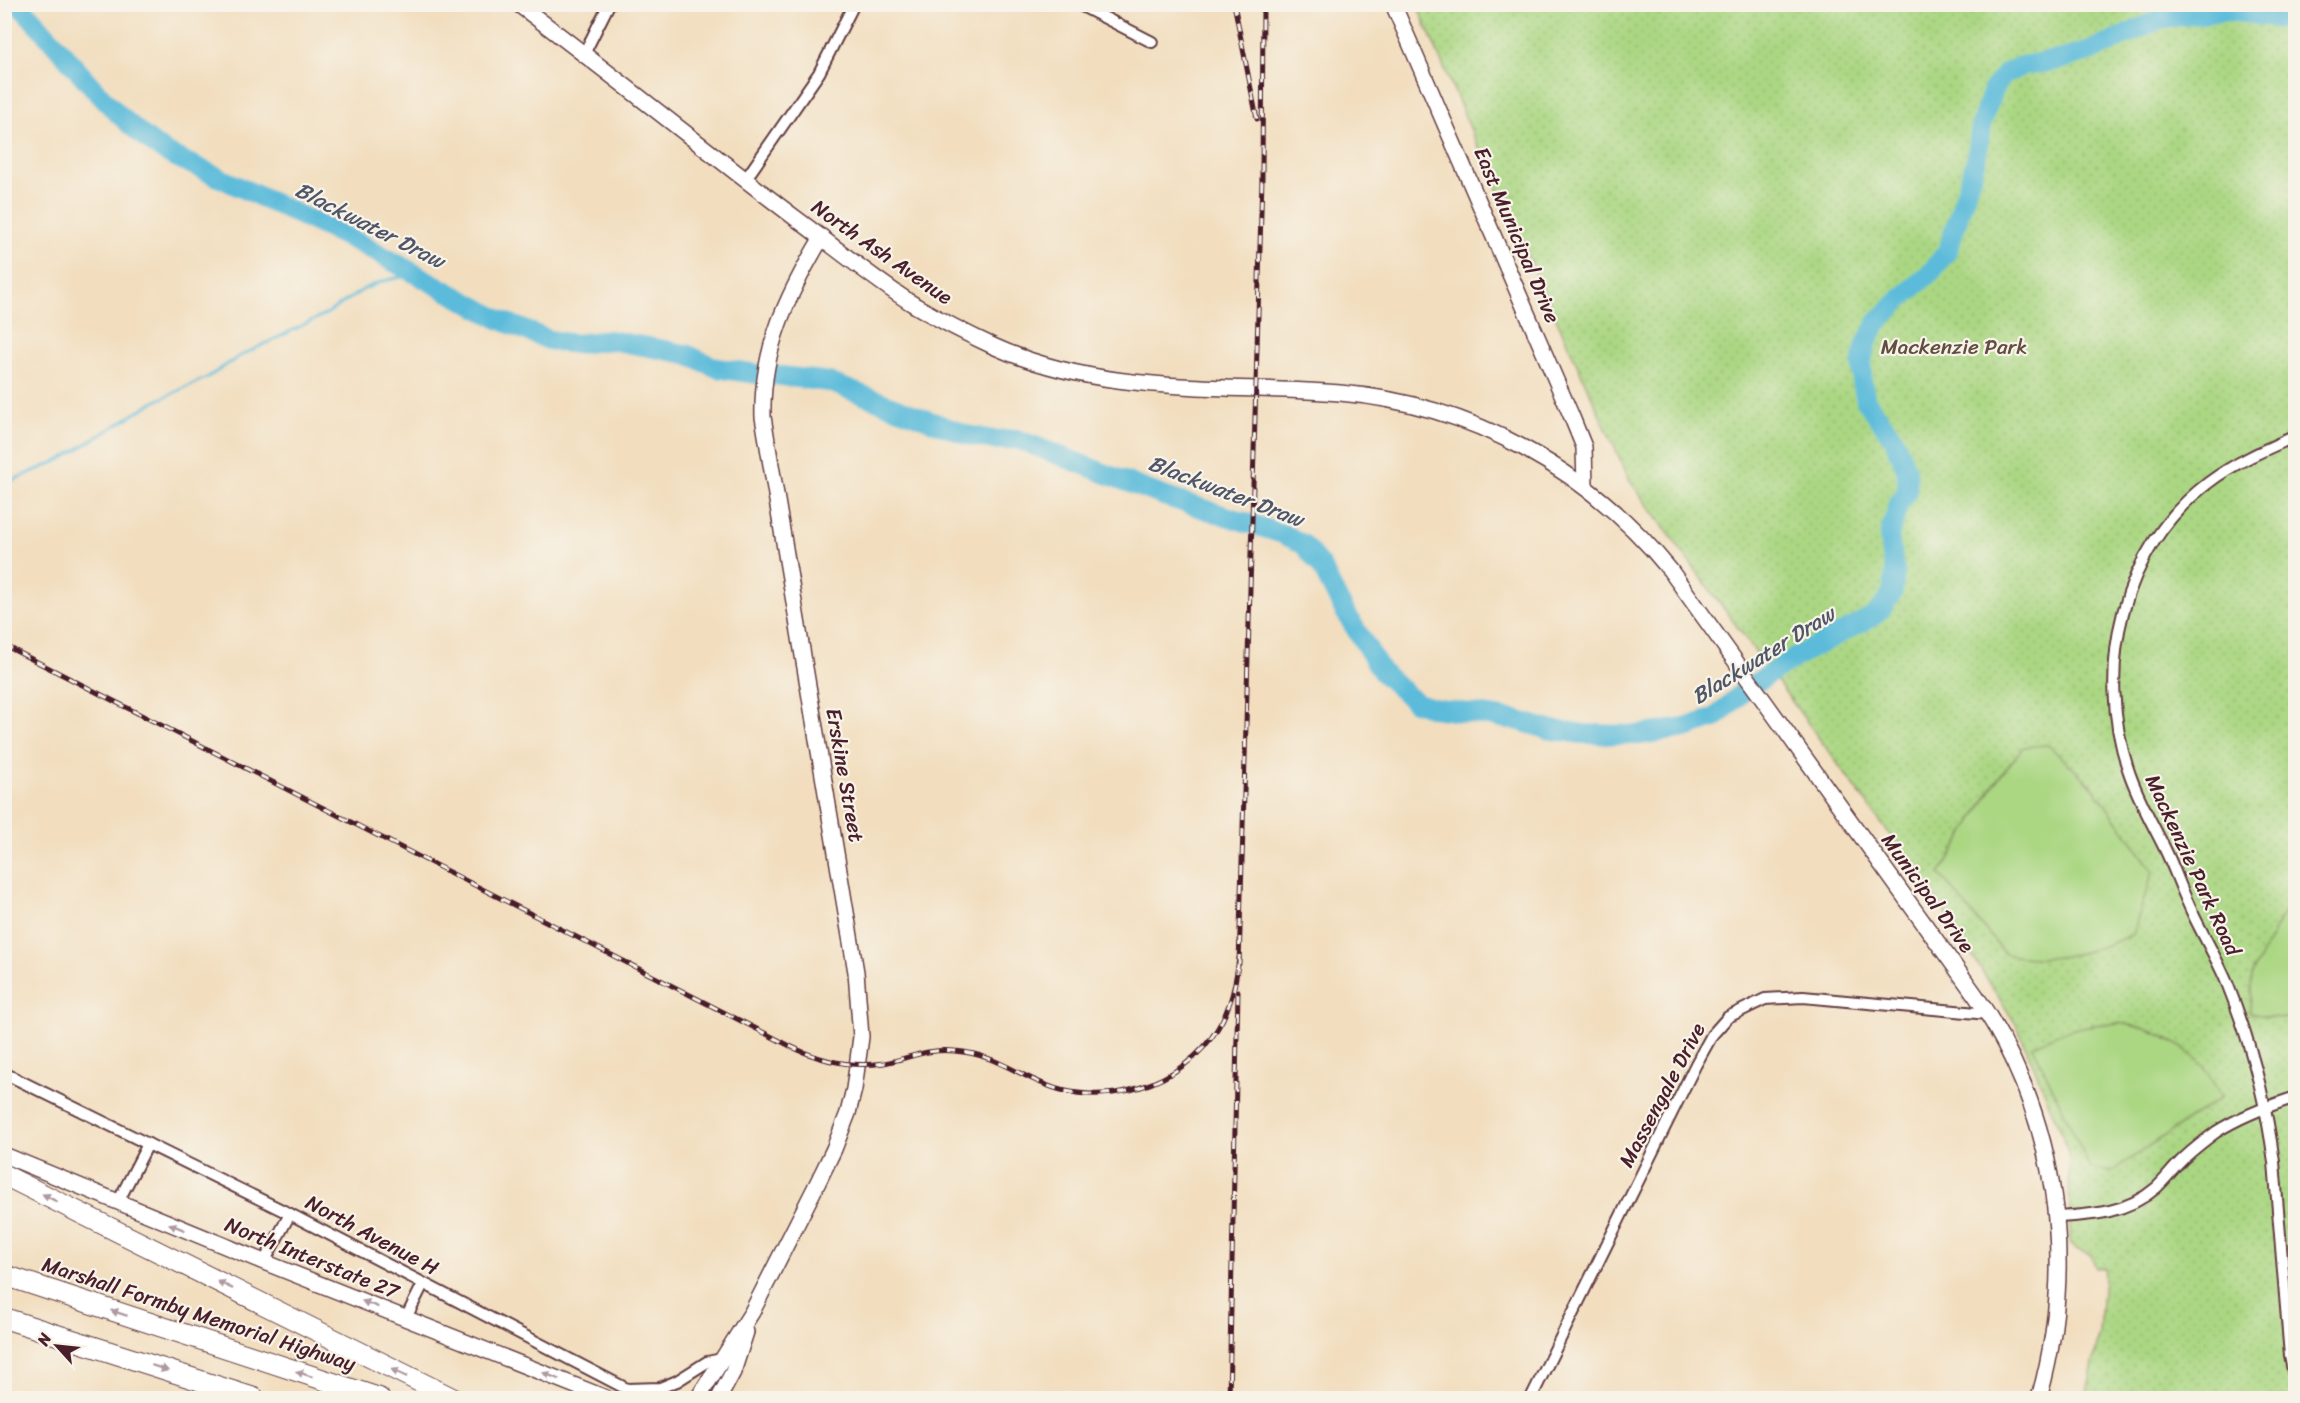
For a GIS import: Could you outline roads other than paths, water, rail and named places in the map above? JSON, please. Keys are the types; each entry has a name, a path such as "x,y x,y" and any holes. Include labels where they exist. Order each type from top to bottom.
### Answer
{"highway":[{"path":"4,1174 452,1398"},
{"name":"Marshall Formby Memorial Highway","path":"4,1275 380,1398"},
{"path":"4,1318 254,1398"}],"street":[{"name":"North Ash Avenue","path":"518,4 745,180 915,305 996,347 1038,362 1086,375 1150,385 1338,393 1396,401 1466,421 1493,432 1546,460 1585,487"},
{"path":"584,54 609,4"},
{"path":"745,180 819,73 854,4"},
{"path":"1078,4 1152,42"},
{"name":"East Municipal Drive","path":"1393,4 1584,447 1585,487"},
{"name":"Erskine Street","path":"698,1398 752,1312 834,1149 854,1089 861,1037 856,972 763,417 764,383 772,341 791,292 822,237"},
{"name":"Mackenzie Park Road","path":"2295,436 2268,448 2213,480 2169,521 2145,555 2127,595 2119,631 2115,671 2116,721 2127,769 2226,982 2251,1055 2274,1162 2292,1320 2290,1356 2295,1384"},
{"name":"Municipal Drive","path":"1585,487 1650,545 1752,683 1988,1014 2013,1059 2040,1126 2057,1217 2059,1248 2056,1316 2039,1398"},
{"name":"Massengale Drive","path":"1531,1398 1696,1064 1712,1035 1728,1017 1765,999 1803,997 1988,1014"},
{"name":"North Avenue H","path":"4,1073 290,1214 627,1389 660,1388 677,1381 707,1362 722,1359"},
{"path":"2057,1217 2102,1215 2133,1202 2155,1188 2182,1160 2216,1133 2264,1107 2295,1097"},
{"path":"118,1203 148,1144"},
{"name":"North Interstate 27","path":"4,1155 264,1262 606,1398"},
{"path":"264,1262 290,1214"},
{"path":"406,1318 423,1284"},
{"name":"Erskine Street","path":"719,1398 733,1372 752,1312"}],"waterway":[{"name":"Blackwater Draw","path":"18,4 125,121 167,153 359,243 498,319 549,340 576,344 610,340 686,354 717,368 757,374"},
{"name":"Blackwater Draw","path":"774,375 829,382 967,435 994,440 1017,439 1163,496 1283,534 1303,544 1321,566 1341,605 1382,672 1415,702 1433,708 1516,720 1546,729 1583,734 1639,735 1685,728 1715,718 1746,689 1801,654 1872,617 1882,608 1893,591 1895,572 1889,537 1899,503 1907,492 1907,471 1894,439 1866,401 1862,381 1862,360 1866,344 1876,324 1932,271 1948,250 1976,160 1982,121 1994,87 2005,74 2021,66 2059,60 2096,49 2162,18 2229,11 2296,20"},
{"path":"4,484 62,459 152,403 208,377 240,356 326,314 364,289 383,281 406,276 421,276"}],"railway":[{"path":"1234,4 1257,119"},
{"path":"1239,964 1262,178 1263,4"},
{"path":"4,645 792,1047 825,1060 860,1065 884,1063 945,1050 984,1057 1047,1086 1061,1090 1087,1094 1113,1093 1139,1088 1185,1065 1204,1047 1219,1026 1230,1002 1239,958"},
{"path":"1229,1398 1238,991"}],"park label":[{"name":"Mackenzie Park","path":"1954,347"}]}
